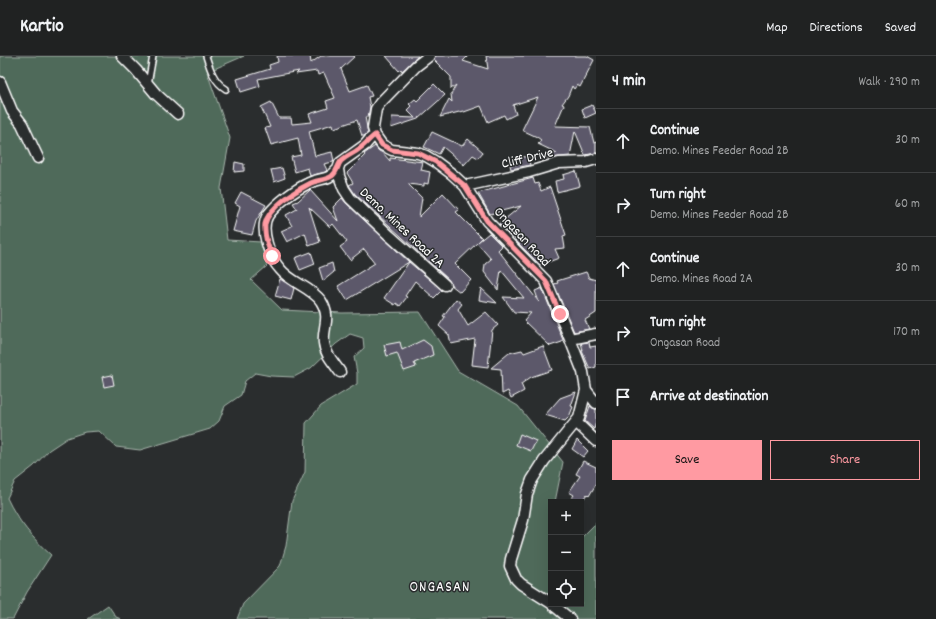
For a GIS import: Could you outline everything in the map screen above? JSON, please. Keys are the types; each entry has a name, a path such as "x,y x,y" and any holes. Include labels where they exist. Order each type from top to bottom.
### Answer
{"street":[{"path":"122,56 156,94 178,114"},
{"path":"340,372 325,349 324,342 327,316 321,302 315,294 280,270 269,248 265,234 265,224 268,216 289,196 309,183 328,178 338,169 342,160 359,150 375,135 373,118 380,102 416,66 429,56"},
{"path":"0,82 12,111 22,124 38,158"},
{"name":"Ongasan Road","path":"375,135 382,145 392,150 418,153 436,162 465,186 487,221 546,281 583,372 586,390 579,418 566,433 532,480 527,494 524,520 511,559 510,566 516,579 521,584 548,601"},
{"name":"Cliff Drive","path":"465,186 529,172 559,163 586,162 596,159"},
{"name":"Demo. Mines Road 2A","path":"338,169 344,189 350,198 445,285"},
{"path":"570,339 596,334"},
{"path":"586,390 596,403"},
{"path":"576,422 596,441"},
{"name":"Ongasan Road","path":"556,607 570,619"}],"lane":[{"path":"148,84 153,56"},
{"path":"206,56 211,72 219,85 226,89"}],"green space":[{"path":"0,56 244,56 207,72 230,138 221,188 227,240 261,242 267,266 251,280 282,310 342,313 420,312 458,371 518,406 563,462 556,499 548,499 548,607 584,607 584,535 596,523 596,619 237,619 243,604 280,566 286,546 292,501 305,472 306,423 321,406 357,384 357,373 354,357 364,348 363,338 350,334 336,344 311,368 294,377 271,376 255,373 245,381 241,395 225,406 219,421 210,429 140,450 116,447 99,431 85,432 67,438 49,450 34,466 15,481 7,498 26,529 51,555 27,592 13,619 0,619"},
{"path":"108,605 116,617 121,619 88,619"}],"building":[{"path":"277,56 310,56 311,63 321,56 355,56 341,69 350,91 367,85 372,96 368,97 370,107 368,117 365,117 368,133 364,136 362,136 357,120 334,128 333,124 309,131 315,156 332,152 334,161 324,164 327,170 325,172 310,176 308,168 295,172 291,157 301,155 298,138 271,145 265,128 270,127 261,107 271,102 279,118 291,118 292,124 312,122 309,114 328,108 326,101 335,98 324,73 318,75 317,71 296,74 299,71 258,79 260,86 241,92 237,79 270,69 269,65 278,62"},
{"path":"386,56 418,56 402,71 401,69 399,71"},
{"path":"435,56 468,56 463,61 488,69 486,56 587,56 594,60 580,87 577,85 574,89 572,86 568,96 562,104 564,105 555,126 590,127 594,143 596,142 596,153 585,155 575,131 570,156 552,158 543,157 557,153 538,144 541,140 522,130 538,97 513,105 516,114 506,119 504,115 488,122 481,106 464,112 440,117 449,99 452,102 451,94 456,85 451,89 451,77 434,60"},
{"path":"434,84 445,95 418,119 391,128 392,117 415,118 407,110 411,106 409,104 415,99 417,101"},
{"path":"592,105 596,113 585,118 582,109"},
{"path":"432,132 462,146 468,139 483,152 478,158 473,155 464,165 443,147 439,154 424,147"},
{"path":"375,146 390,161 390,158 423,162 421,170 430,172 428,184 424,183 424,186 408,184 422,198 419,217 443,193 459,210 456,212 482,238 478,242 489,233 502,246 498,250 539,302 535,291 542,288 563,340 562,342 550,346 524,321 531,313 514,312 503,297 524,298 501,270 498,290 484,272 485,264 491,259 477,243 455,264 471,280 460,292 451,285 449,280 355,194 349,185 353,183 347,173 365,155 364,154"},
{"path":"528,156 530,165 511,169 510,165 516,164 515,159"},
{"path":"235,162 244,164 244,171 234,172"},
{"path":"282,168 285,178 274,182 271,170"},
{"path":"576,171 580,186 557,192 555,181 564,179 563,175"},
{"path":"533,178 535,184 538,183 541,191 550,187 566,235 563,236 565,248 555,249 559,258 540,265 516,241 514,236 512,237 499,224 521,206 490,214 478,193"},
{"path":"310,190 338,221 333,207 342,198 409,262 347,300 338,286 375,263 364,249 350,260 340,247 347,242 333,224 330,227 309,207 320,242 309,246 305,233 287,242 281,231 292,226 286,215 297,209 293,203 298,201"},
{"path":"241,192 266,205 256,221 252,235 233,231 240,206 235,203"},
{"path":"311,252 315,264 300,270 295,258"},
{"path":"409,262 442,290 434,298 415,281 405,296 407,297 400,306 396,303 395,305 384,298"},
{"path":"332,263 334,272 323,281 319,268"},
{"path":"586,272 589,278 596,280 596,313 585,320 589,329 574,332 554,284 558,283 557,281"},
{"path":"280,279 294,288 291,300 275,296"},
{"path":"481,288 497,303 479,300"},
{"path":"456,299 462,304 458,309 468,326 486,312 498,325 492,330 488,367 472,365 475,339 451,344 449,335 439,326 445,317 443,316"},
{"path":"423,340 431,346 433,355 414,363 416,367 404,371 397,353 387,356 384,345 400,342 402,350"},
{"path":"589,342 590,347 596,346 596,367 590,369 582,351 581,343"},
{"path":"543,346 552,370 531,377 521,384 524,391 511,398 508,391 502,394 501,369 491,368 509,353 522,350 524,353"},
{"path":"112,375 114,385 104,387 102,377"},
{"path":"576,392 571,406 573,407 569,417 565,421 545,415 560,398"},
{"path":"590,406 596,409 596,422 594,429 585,421"},
{"path":"520,434 536,441 531,451 516,445"},
{"path":"577,440 588,451 583,457 572,449"},
{"path":"583,461 596,467 596,484 589,496 587,494 583,499 571,499 574,495 569,492 580,476 576,474"}],"district":[{"name":"ONGASAN","path":"440,586"}],"route":[{"path":"272,256 265,234 265,224 268,216 289,196 309,183 324,180 334,174 342,160 359,150 375,135 382,145 392,150 418,153 426,156 452,174 465,186 487,221 546,281 560,314"}]}
